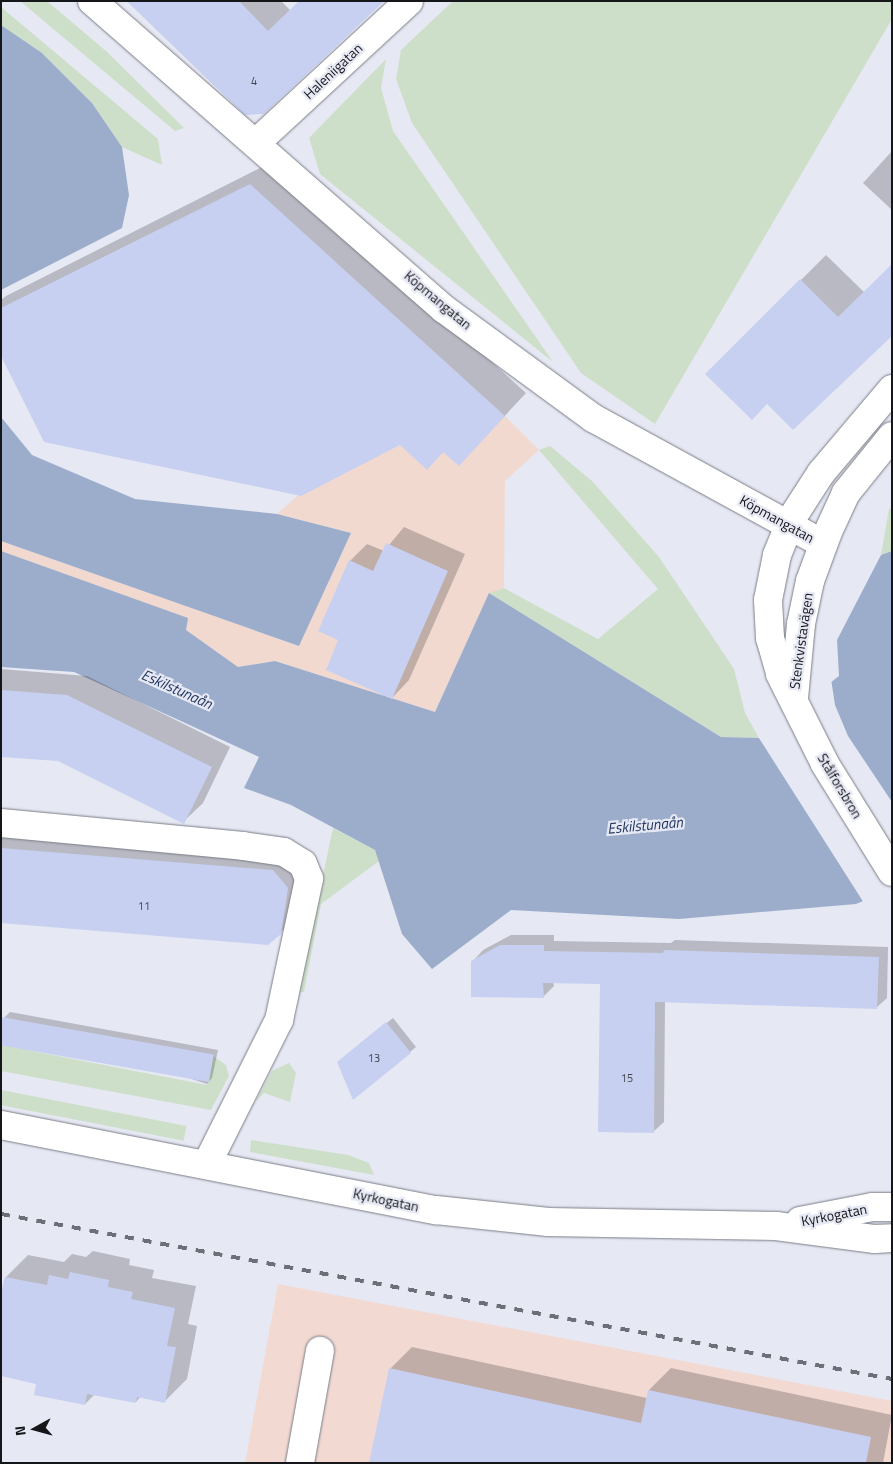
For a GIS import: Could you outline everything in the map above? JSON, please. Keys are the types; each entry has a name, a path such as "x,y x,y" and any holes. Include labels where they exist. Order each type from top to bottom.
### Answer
{"street":[{"name":"Köpmangatan","path":"92,1 257,142 444,309 593,418 823,544"},
{"name":"Haleniigatan","path":"257,142 409,1"},
{"name":"Stenkvistavägen","path":"794,698 777,665 770,638 768,600 777,555 789,525 822,473 892,389"},
{"name":"Stenkvistavägen","path":"794,698 803,616 810,581 823,544 846,493 892,436"},
{"name":"Stålforsbron","path":"794,698 825,764 892,872"},
{"path":"1,823 242,846 284,852 303,864 309,879 279,1020 207,1164"},
{"name":"Kyrkogatan","path":"1,1125 436,1210 548,1222 776,1226 875,1239 892,1238"},
{"name":"Kyrkogatan","path":"776,1226 873,1207 892,1206"},
{"path":"300,1463 320,1351"}],"shaded area":[{"path":"334,260 505,416 539,450 505,481 504,588 489,594 435,712 275,661 238,667 186,630 187,618 1,551 1,541 299,646 351,533 277,514 297,496 400,445 417,427 289,310"},
{"path":"278,1284 892,1401 892,1463 245,1463"}],"green space":[{"path":"20,1 47,1 106,51 184,128 175,131"},
{"path":"453,1 892,1 892,19 655,424 581,373 412,123 396,79 401,50"},
{"path":"1,7 158,139 162,165 122,147 92,103 42,53 1,25"},
{"path":"386,59 381,88 393,131 553,362 320,174 309,138"},
{"path":"550,446 592,481 659,557 734,669 745,713 759,738 721,737 489,593 504,588 598,639 658,589 539,450"},
{"path":"889,509 892,509 892,551 881,555"},
{"path":"333,828 375,850 379,861 321,904 304,992 298,992"},
{"path":"1,1045 207,1085 213,1056 226,1065 229,1076 211,1110 1,1071"},
{"path":"289,1063 296,1073 290,1102 264,1093 256,1101 272,1071"},
{"path":"1,1090 187,1126 184,1141 1,1105"},
{"path":"251,1140 348,1155 369,1163 374,1175 250,1152"}],"water":[{"path":"1,25 42,53 92,103 122,147 129,195 122,228 1,290"},
{"path":"1,417 32,455 135,499 277,514 351,533 299,646 1,541"},
{"name":"Eskilstunaån","path":"1,551 188,618 186,630 238,667 275,661 435,712 489,593 721,737 759,738 839,676 837,640 881,555 892,551 892,889 856,904 679,919 511,910 432,969 402,934 375,850 291,805 244,788 259,757 74,672 1,667"}],"pier":[{"path":"831,679 835,705 848,736 892,802 892,892 864,903 757,735"}],"building":[{"path":"127,1 239,1 268,31 299,1 384,1 264,114 245,115"},
{"path":"250,184 505,416 459,466 443,452 427,470 400,445 301,496 44,442 1,356 1,308"},
{"path":"892,264 892,336 793,430 767,404 752,420 705,374 800,279 838,317"},
{"path":"386,543 448,571 392,699 326,670 338,640 318,631 349,560 373,571"},
{"path":"1,690 67,695 212,767 184,824 58,761 1,757"},
{"path":"1,848 273,870 288,888 281,934 268,945 1,923"},
{"path":"500,945 544,945 544,951 663,953 664,950 879,957 877,1009 655,1002 654,1133 598,1132 600,984 543,983 544,998 471,997 471,961"},
{"path":"1,1017 214,1055 209,1082 1,1045"},
{"path":"386,1022 411,1053 353,1100 337,1062"},
{"path":"70,1272 109,1280 108,1287 133,1292 131,1299 175,1308 167,1346 176,1347 165,1403 137,1397 136,1403 87,1394 85,1405 34,1395 36,1384 1,1376 1,1292 5,1277 47,1285 49,1275 68,1279"},
{"path":"389,1368 641,1423 648,1390 871,1437 866,1463 369,1463"}],"railway":[{"path":"1,1214 892,1379"}]}
